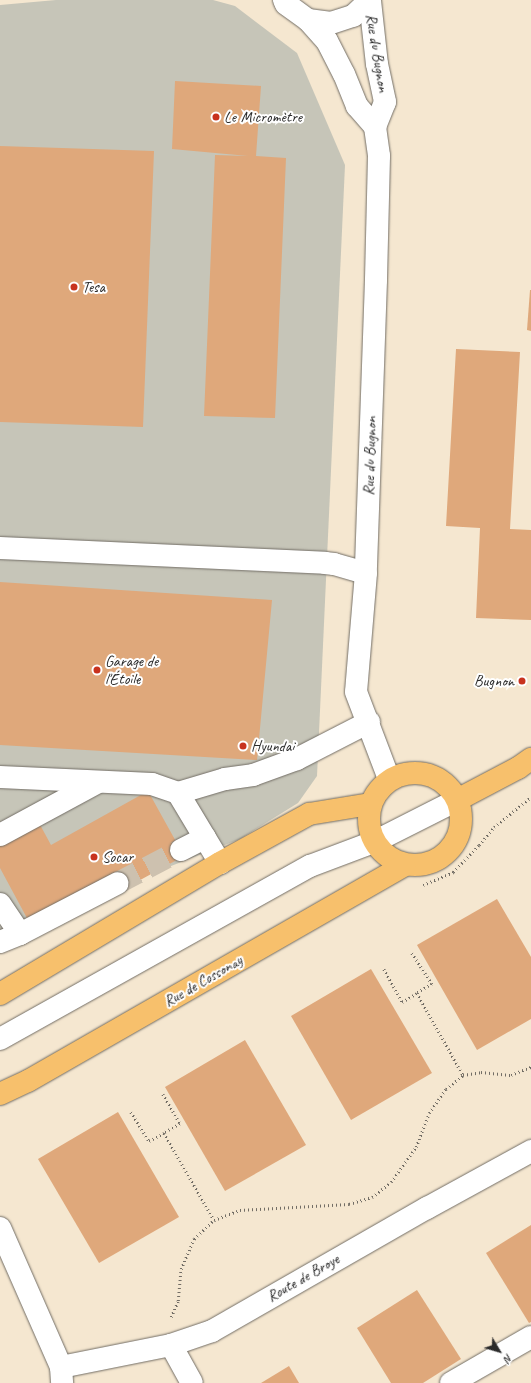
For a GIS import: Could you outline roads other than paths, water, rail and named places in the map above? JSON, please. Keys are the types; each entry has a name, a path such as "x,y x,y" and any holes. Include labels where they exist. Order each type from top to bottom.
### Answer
{"main road":[{"path":"0,994 220,863 309,814 370,804 389,779 415,770 441,778 459,799 518,768 531,759"},
{"name":"Rue de Cossonay","path":"370,804 368,824 374,842 387,857 405,865 431,864 452,848 462,824 459,799"},
{"name":"Rue de Cossonay","path":"0,1094 28,1081 405,865"}],"street":[{"name":"Rue du Bugnon","path":"284,0 286,4 308,20 326,41 344,74 357,106 375,127"},
{"name":"Rue du Bugnon","path":"308,20 331,23 353,16 370,0"},
{"name":"Rue du Bugnon","path":"370,0 377,64 385,102 375,127 379,156 376,280 366,574 356,692 369,722 389,779"},
{"path":"0,548 325,563 334,564 366,574"},
{"path":"0,777 152,784 178,793 225,779 253,775 297,760 369,722"},
{"path":"0,835 99,781"},
{"path":"178,793 220,863"},
{"path":"0,1039 310,866 374,842 459,799"},
{"path":"181,850 205,838"},
{"path":"0,942 20,934 118,883"},
{"path":"0,904 20,934"},
{"name":"Route de Broye","path":"0,1228 62,1375 171,1345 212,1331 426,1208 531,1151"},
{"path":"451,1383 531,1337"},
{"path":"171,1345 192,1383"}],"tunnel":[{"path":"118,883 181,850"}],"place":[{"name":"Le Micromètre","path":"216,117"},
{"name":"Tesa","path":"74,287"},
{"name":"Garage de l'Étoile","path":"97,670"},
{"name":"Bugnon","path":"522,681"},
{"name":"Hyundai","path":"243,746"},
{"name":"Socar","path":"94,857"}]}
